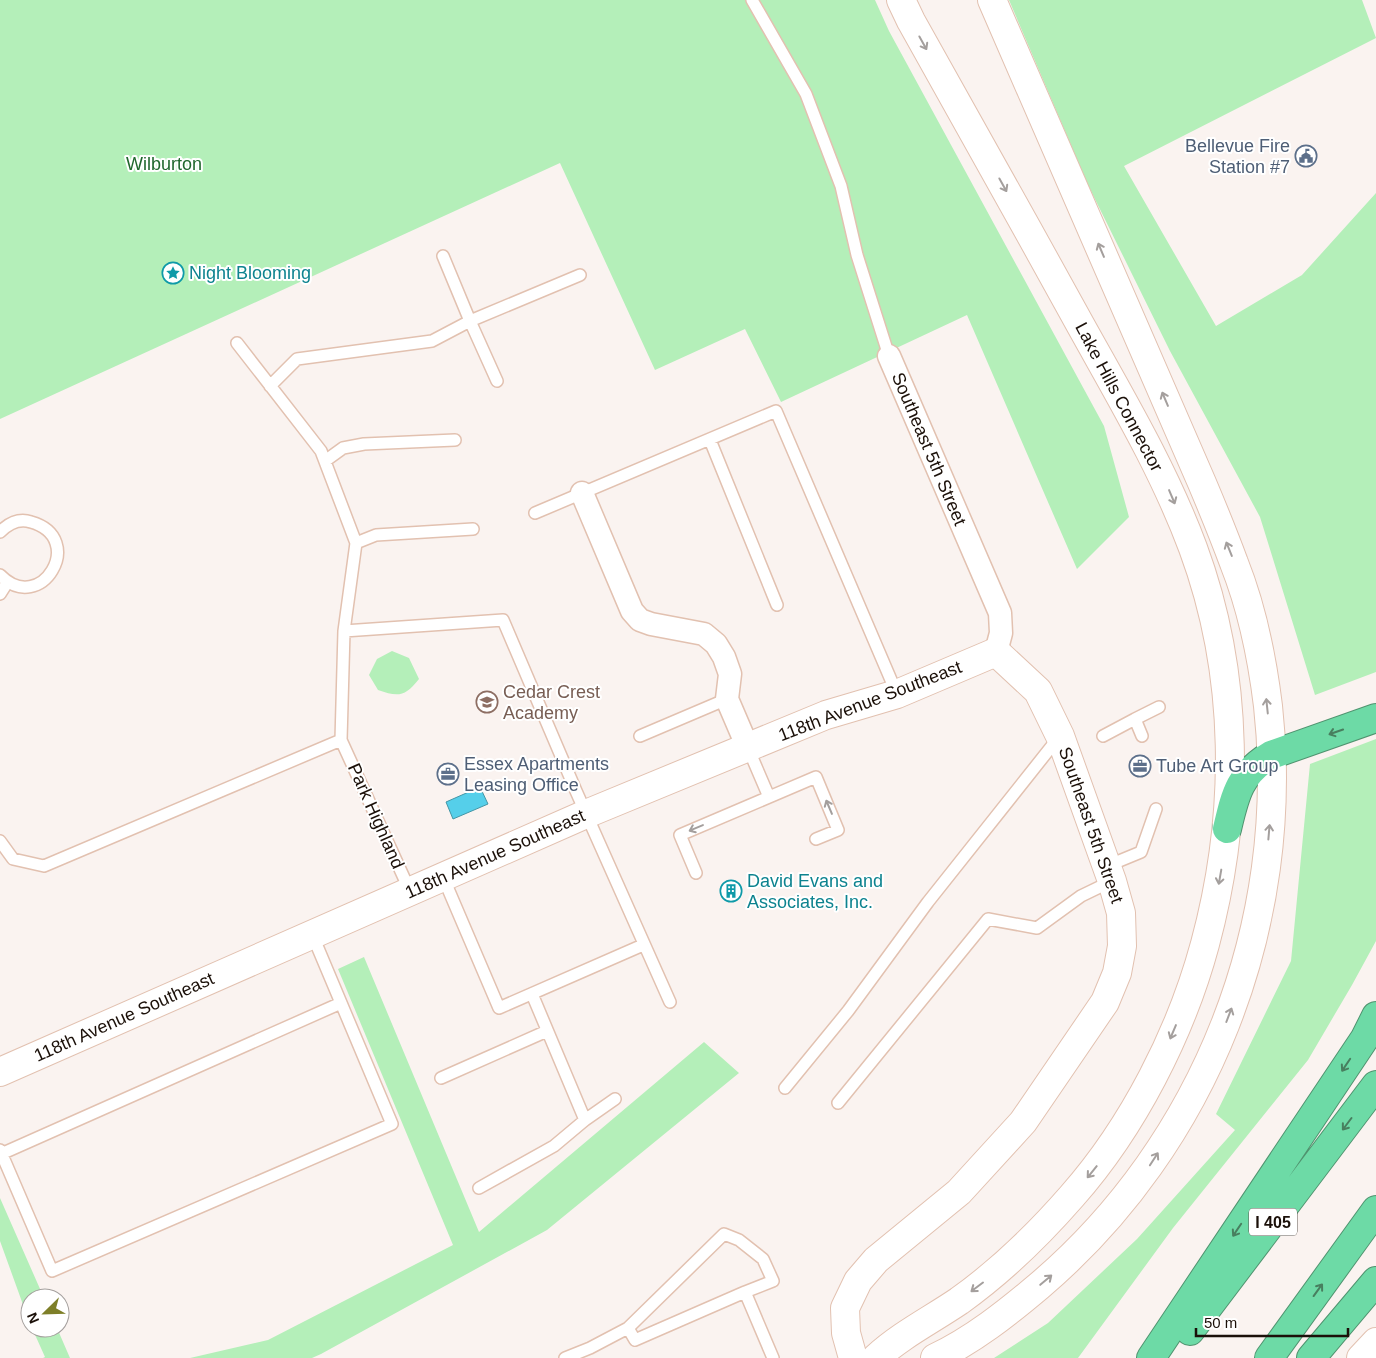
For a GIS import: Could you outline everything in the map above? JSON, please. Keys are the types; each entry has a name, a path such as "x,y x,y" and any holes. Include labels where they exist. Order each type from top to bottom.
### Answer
{"highway":[{"path":"1226,829 1240,783 1257,763 1270,755 1296,745 1376,718"},
{"path":"1151,1358 1365,1038 1376,1016"},
{"name":"I 405","path":"1169,1358 1376,1085"},
{"path":"1269,1358 1376,1210"},
{"path":"1311,1358 1376,1282"}],"main road":[{"name":"Lake Hills Connector","path":"876,1358 892,1343 939,1314 992,1276 1033,1238 1074,1194 1110,1149 1137,1105 1166,1048 1188,996 1215,907 1226,829 1231,775 1227,697 1214,623 1193,548 1167,486 1135,424 901,0"},
{"name":"Lake Hills Connector","path":"935,1358 981,1332 1063,1266 1145,1174 1173,1129 1207,1069 1230,1012 1248,959 1267,862 1271,812 1268,707 1262,665 1248,604 1235,564 1202,483 992,0"},
{"name":"118th Avenue Southeast","path":"0,1072 586,814 826,715 897,694 996,652"},
{"name":"Southeast 5th Street","path":"853,1358 846,1333 845,1308 858,1281 876,1260 959,1192 1024,1122 1105,1002 1117,973 1122,946 1121,913 1110,873 1060,736 1038,692 996,652"},
{"path":"1361,1358 1376,1342"}],"street":[{"name":"Southeast 5th Street","path":"889,356 1000,613 1001,633 996,652"},
{"path":"582,493 632,611 640,620 704,634 716,644 724,657 730,674 727,699 748,748"}],"lane":[{"path":"752,0 810,103 841,186 857,255 889,356"},
{"path":"443,256 497,381"},
{"path":"270,386 297,359 432,341 470,321 580,275"},
{"path":"0,841 12,859 44,866 341,740 344,631 356,543 321,450 237,343"},
{"path":"535,512 776,411 897,694"},
{"path":"325,461 343,448 357,445 455,440"},
{"path":"710,440 777,605"},
{"path":"0,532 8,524 25,520 42,525 54,537 58,554 53,571 41,583 24,588 4,579 0,594"},
{"path":"356,543 376,535 473,529"},
{"path":"344,631 503,620 643,945 670,1002"},
{"path":"640,736 727,699"},
{"path":"1103,736 1160,707"},
{"path":"1135,719 1142,736"},
{"path":"785,1088 848,1011 928,902 1060,736"},
{"name":"Park Highland","path":"341,740 410,892"},
{"path":"748,748 769,797"},
{"path":"696,873 680,835 816,777 838,830 816,839"},
{"path":"838,1103 988,919 1037,928 1141,852 1156,809"},
{"path":"444,877 499,1008 643,945"},
{"path":"312,934 392,1124 52,1271 1,1152 341,1003"},
{"path":"532,994 585,1120"},
{"path":"441,1078 547,1031"},
{"path":"479,1188 554,1146 585,1120 615,1099"},
{"path":"565,1358 590,1348 628,1328 724,1234 739,1240 763,1259 773,1281 635,1340 628,1328"},
{"path":"745,1292 773,1358"}],"green space":[{"name":"Wilburton","path":"0,0 875,0 889,31 1104,426 1129,517 1077,569 967,315 781,402 745,329 655,370 560,163 0,419"},
{"path":"1009,0 1362,0 1376,38 1124,166 1216,326 1302,275 1376,193 1376,672 1315,695 1260,517 1170,351 1088,185"},
{"path":"392,651 409,658 419,679 410,689 401,694 391,694 378,690 369,675 377,659"},
{"path":"1376,739 1376,941 1308,1060 1173,1228 1078,1358 994,1358 1048,1323 1137,1239 1235,1130 1216,1114 1291,961 1310,764"},
{"path":"364,957 479,1232 704,1042 739,1073 547,1230 321,1354 312,1358 190,1358 268,1340 453,1245 338,969"},
{"path":"0,1198 40,1288 20,1288 20,1296 0,1241"},
{"path":"36,1338 61,1338 70,1358 43,1358 45,1357"}],"water":[{"path":"480,787 488,804 453,819 446,802"}],"place":[{"name":"Bellevue Fire Station #7","path":"1306,156"},
{"name":"Night Blooming","path":"173,273"},
{"name":"Cedar Crest Academy","path":"487,702"},
{"name":"Tube Art Group","path":"1140,766"},
{"name":"Essex Apartments Leasing Office","path":"448,774"},
{"name":"David Evans and Associates, Inc.","path":"731,891"}]}
